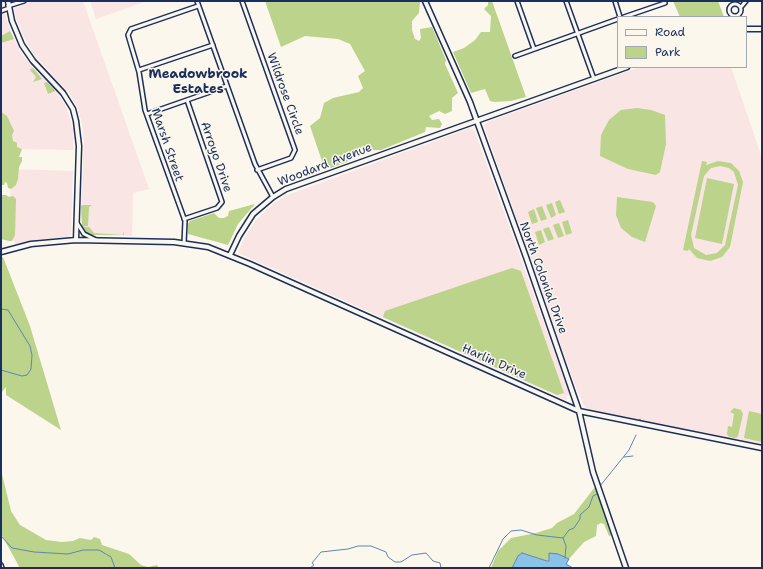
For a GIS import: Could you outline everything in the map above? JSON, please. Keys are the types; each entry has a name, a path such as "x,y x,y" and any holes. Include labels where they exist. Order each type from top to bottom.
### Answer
{"street":[{"path":"8,1 14,27 22,45 33,61 63,93 74,114 78,128 79,146 76,240"},
{"path":"1,11 24,1"},
{"path":"197,1 258,170 273,197"},
{"name":"Wildrose Circle","path":"242,1 295,150 291,158 258,170"},
{"name":"North Colonial Drive","path":"425,1 477,120 579,411 593,472 626,568"},
{"path":"516,1 534,49"},
{"path":"566,1 594,79"},
{"path":"615,1 620,16"},
{"path":"740,7 746,1"},
{"path":"627,16 665,3"},
{"path":"734,16 731,15 729,8 734,4 740,7"},
{"name":"Marsh Street","path":"184,243 184,219 147,114 138,70 128,39 131,29 198,6"},
{"path":"738,16 741,13 740,7"},
{"path":"514,56 617,19"},
{"path":"747,29 762,29"},
{"path":"138,70 213,46"},
{"name":"Woodard Avenue","path":"230,255 248,220 273,197 290,187 624,68"},
{"path":"147,114 227,86"},
{"name":"Arroyo Drive","path":"184,219 217,208 222,202 187,100"},
{"path":"76,219 84,234 97,240"},
{"path":"1,252 31,244 76,240 97,240 184,243 208,247 230,255"},
{"name":"Harlin Drive","path":"230,255 579,411 762,448"}],"shaded area":[{"path":"1,1 3,1 6,18 13,37 23,56 55,90 66,106 73,130 73,150 14,149 1,118"},
{"path":"33,1 83,1 149,189 133,193 132,236 90,235 86,234 83,229 81,213 84,143 82,123 77,107 69,93 36,57 26,42 16,18 14,8"},
{"path":"90,1 147,1 96,19"},
{"path":"637,68 731,68 762,158 762,444 617,416 590,410 585,407 577,391 484,126 487,122"},
{"path":"470,128 473,131 474,129 570,395 566,396 566,400 238,253 243,240 255,221 273,204 285,196"},
{"path":"12,169 73,171 71,233 69,237 42,239 16,244 7,230"}],"green space":[{"path":"265,1 420,2 419,13 412,21 412,30 415,39 419,41 421,38 420,29 432,27 446,60 445,64 458,93 452,98 452,111 445,114 439,111 429,116 432,120 439,119 442,124 440,128 426,127 425,132 381,150 368,150 354,154 347,162 331,168 323,164 310,126 320,118 324,103 333,98 359,92 363,88 358,76 365,71 350,44 338,39 305,36 281,47"},
{"path":"488,1 492,1 526,97 511,101 494,102 490,101 485,89 471,93 453,52 464,48 475,40 481,32 490,32 491,16 484,9 488,5"},
{"path":"673,1 718,1 724,16 680,16"},
{"path":"10,31 14,39 1,43 1,36"},
{"path":"32,68 42,79 33,82 36,77 30,70"},
{"path":"47,82 55,90 48,94 44,83"},
{"path":"637,108 651,110 665,115 666,144 660,172 656,175 628,169 600,156 601,135 609,120 621,110"},
{"path":"1,112 7,116 14,131 12,135 13,141 17,143 17,147 22,149 19,157 22,157 22,161 19,167 18,179 16,185 11,189 8,188 7,183 5,182 4,185 1,185"},
{"path":"702,161 707,162 706,165 718,161 731,163 739,171 743,182 730,247 722,257 710,261 697,258 689,249 688,251 683,250","holes":["720,166 729,168 734,172 738,185 725,245 717,253 706,255 694,248 691,235 704,176 711,168"]},
{"path":"707,178 734,184 722,244 695,238"},
{"path":"1,195 6,195 9,197 13,196 16,199 15,235 12,241 1,239"},
{"path":"617,197 653,202 656,206 645,242 632,237 621,228 616,215"},
{"path":"560,200 565,212 559,214 555,202"},
{"path":"552,203 556,215 551,218 546,205"},
{"path":"255,204 238,224 228,245 188,234 188,224 190,221 214,213 219,218 224,218 228,216 229,211"},
{"path":"92,205 89,207 88,226 82,227 81,206"},
{"path":"542,206 547,219 541,221 536,208"},
{"path":"534,209 538,222 532,224 528,212"},
{"path":"568,220 572,233 566,235 562,222"},
{"path":"559,223 564,236 558,238 553,225"},
{"path":"83,227 89,227 94,233 123,235 89,235 85,233"},
{"path":"549,227 554,239 548,241 543,229"},
{"path":"541,230 545,242 539,245 535,232"},
{"path":"3,257 30,326 61,430 6,395 6,387 1,393 1,258"},
{"path":"512,268 521,271 564,393 557,395 383,317 385,311"},
{"path":"734,408 741,410 743,414 738,436 736,438 729,437 727,434 728,426 732,427 734,414 730,412"},
{"path":"749,411 762,414 762,442 744,438"},
{"path":"1,470 11,511 20,525 46,540 62,542 73,541 80,538 91,540 94,537 100,539 102,545 129,554 141,565 148,567 157,565 159,568 20,568 1,534"},
{"path":"595,487 612,535 609,536 604,524 601,523 597,525 596,536 584,542 569,559 558,554 549,554 549,561 547,561 522,553 515,561 512,568 491,568 498,551 511,538 552,528 557,523 574,514"}],"water":[{"path":"522,553 547,561 549,561 549,553 558,554 569,559 566,564 573,568 512,568 518,556"}],"waterway":[{"path":"1,309 8,310 30,346 32,355 31,369 27,375 22,376 1,370"},
{"path":"600,486 629,450 636,435"},
{"path":"624,457 633,456"},
{"path":"489,568 503,539 511,531 521,530 537,535 563,538 569,530 574,528 580,519 580,515 589,507 593,496 597,494"},
{"path":"1,536 12,548 34,552 68,554 83,550 99,550 111,557 115,568"},
{"path":"563,538 566,546 565,558"},
{"path":"310,568 314,565 312,563 321,552 348,549 358,546 371,546 386,552 388,557 395,562 401,562 412,555 426,553 433,561 440,563 441,568"}],"district":[{"name":"Meadowbrook Estates","path":"198,82"}]}
